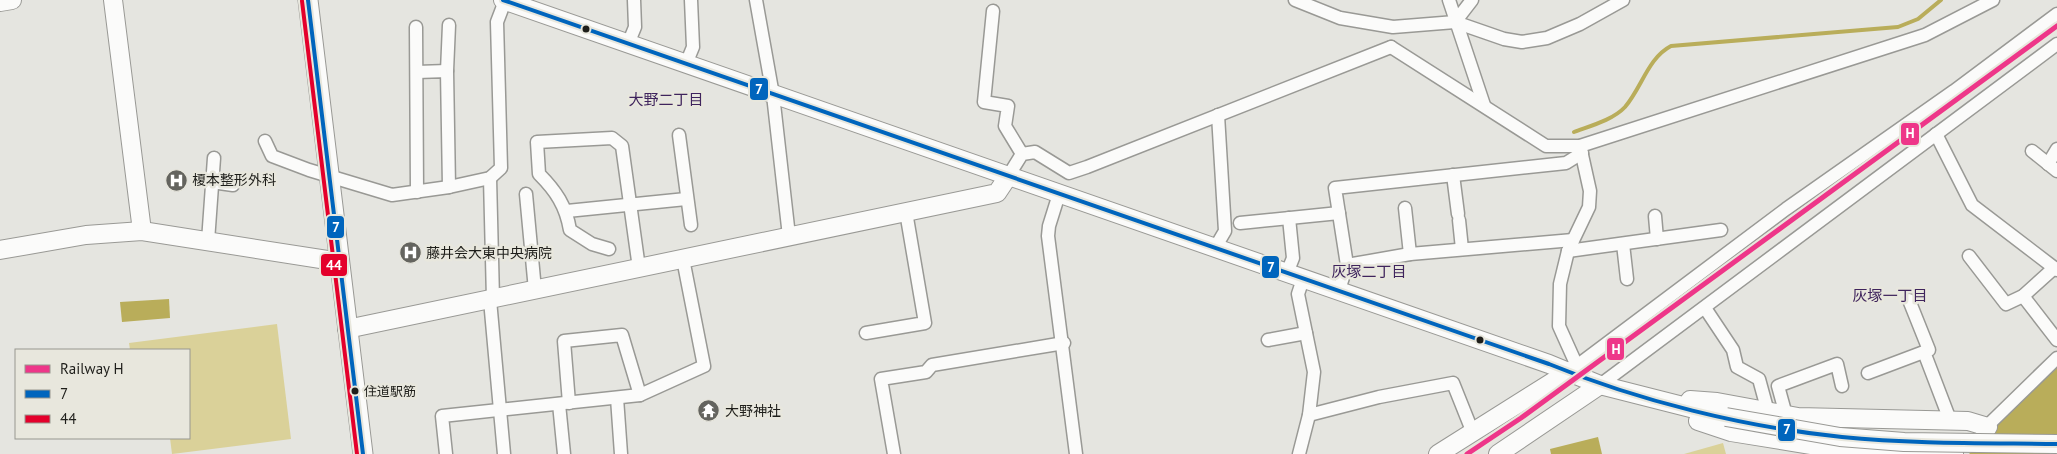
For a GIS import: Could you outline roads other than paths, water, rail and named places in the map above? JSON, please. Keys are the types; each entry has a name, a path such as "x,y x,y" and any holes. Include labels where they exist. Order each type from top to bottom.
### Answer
{"main road":[{"path":"308,0 363,454"}],"street":[{"path":"0,2 12,0"},
{"path":"113,0 142,231"},
{"path":"628,44 635,27 634,0"},
{"path":"686,64 693,47 691,0"},
{"path":"756,0 773,95 789,236"},
{"path":"1295,0 1340,18 1393,27 1455,22 1504,39 1522,42 1547,38 1580,24 1623,0"},
{"path":"1448,0 1484,105"},
{"path":"1455,22 1472,0"},
{"path":"1339,290 1347,265 1335,188 1566,164 1581,150 1925,35 1992,0"},
{"path":"265,141 272,156 392,194 449,187 490,178 501,168 497,22 508,1 1295,276 1573,368 1600,386 1726,417 1796,430 1876,440 2057,444"},
{"path":"993,11 984,102 1008,106 1005,126 1022,154"},
{"path":"1438,454 1573,368 1786,209 1954,91 2057,14"},
{"path":"449,25 447,71 449,187"},
{"path":"416,27 417,192"},
{"path":"1391,47 1393,27"},
{"path":"1498,454 1600,386 1647,348 1705,308 2057,44"},
{"path":"1391,47 1546,146 1581,150"},
{"path":"347,329 997,193 1022,154 1035,152 1069,173 1391,47"},
{"path":"417,72 447,71"},
{"path":"1216,248 1225,232 1218,115"},
{"path":"1936,134 1972,206 2055,269 2023,296 2006,304 1968,256"},
{"path":"678,135 691,225"},
{"path":"609,249 592,244 570,230 567,211 554,188 539,174 537,142 612,138 622,146 639,268"},
{"path":"2032,151 2052,167 2057,149"},
{"path":"1573,368 1559,326 1560,284 1570,246 1589,207 1590,191 1581,150"},
{"path":"208,241 214,158"},
{"path":"1453,176 1462,249"},
{"path":"490,178 492,300 504,454"},
{"path":"212,182 233,185"},
{"path":"526,194 535,290"},
{"path":"1059,194 1049,226 1048,236 1064,343 1076,454"},
{"path":"567,211 686,199"},
{"path":"1405,208 1410,254"},
{"path":"866,333 926,323 906,212"},
{"path":"1240,223 1339,213"},
{"path":"1655,216 1657,239"},
{"path":"1289,218 1295,276 1314,372 1309,415 1299,454"},
{"path":"1347,265 1410,254 1462,249 1624,244 1721,230"},
{"path":"0,250 86,235 142,231 340,262"},
{"path":"1624,244 1627,279"},
{"path":"446,454 442,416 640,395 704,366 682,259"},
{"path":"2023,296 2057,340"},
{"path":"1868,373 1929,350 1910,300"},
{"path":"1705,308 1733,350 1737,367 1758,379 1768,412"},
{"path":"1268,340 1306,333"},
{"path":"564,454 564,341 622,335 640,395"},
{"path":"894,454 881,379 926,372 932,365 1064,343"},
{"path":"1924,352 1950,420"},
{"path":"1647,397 1685,416 1731,432 1811,450 1866,454 1953,453 1988,427 2057,358"},
{"path":"1786,415 1778,386 1836,364 1842,386"},
{"path":"1309,415 1378,397 1453,383 1473,433"},
{"path":"1647,397 1717,402 1786,415 1872,420 1968,421 1988,427"},
{"path":"617,398 622,454"}],"waterway":[{"path":"1574,132 1601,122 1620,112 1631,99 1656,58 1671,46 1898,27 1918,19 1941,0"}],"rail line":[{"name":"H","path":"1467,454 1521,418 2057,26"}],"place":[{"name":"榎本整形外科","path":"176,180"},
{"name":"藤井会大東中央病院","path":"410,253"},
{"name":"住道駅筋","path":"355,391"},
{"name":"大野神社","path":"709,411"}],"district":[{"name":"大野二丁目","path":"666,99"},
{"name":"灰塚二丁目","path":"1369,271"},
{"name":"灰塚一丁目","path":"1890,295"}]}
